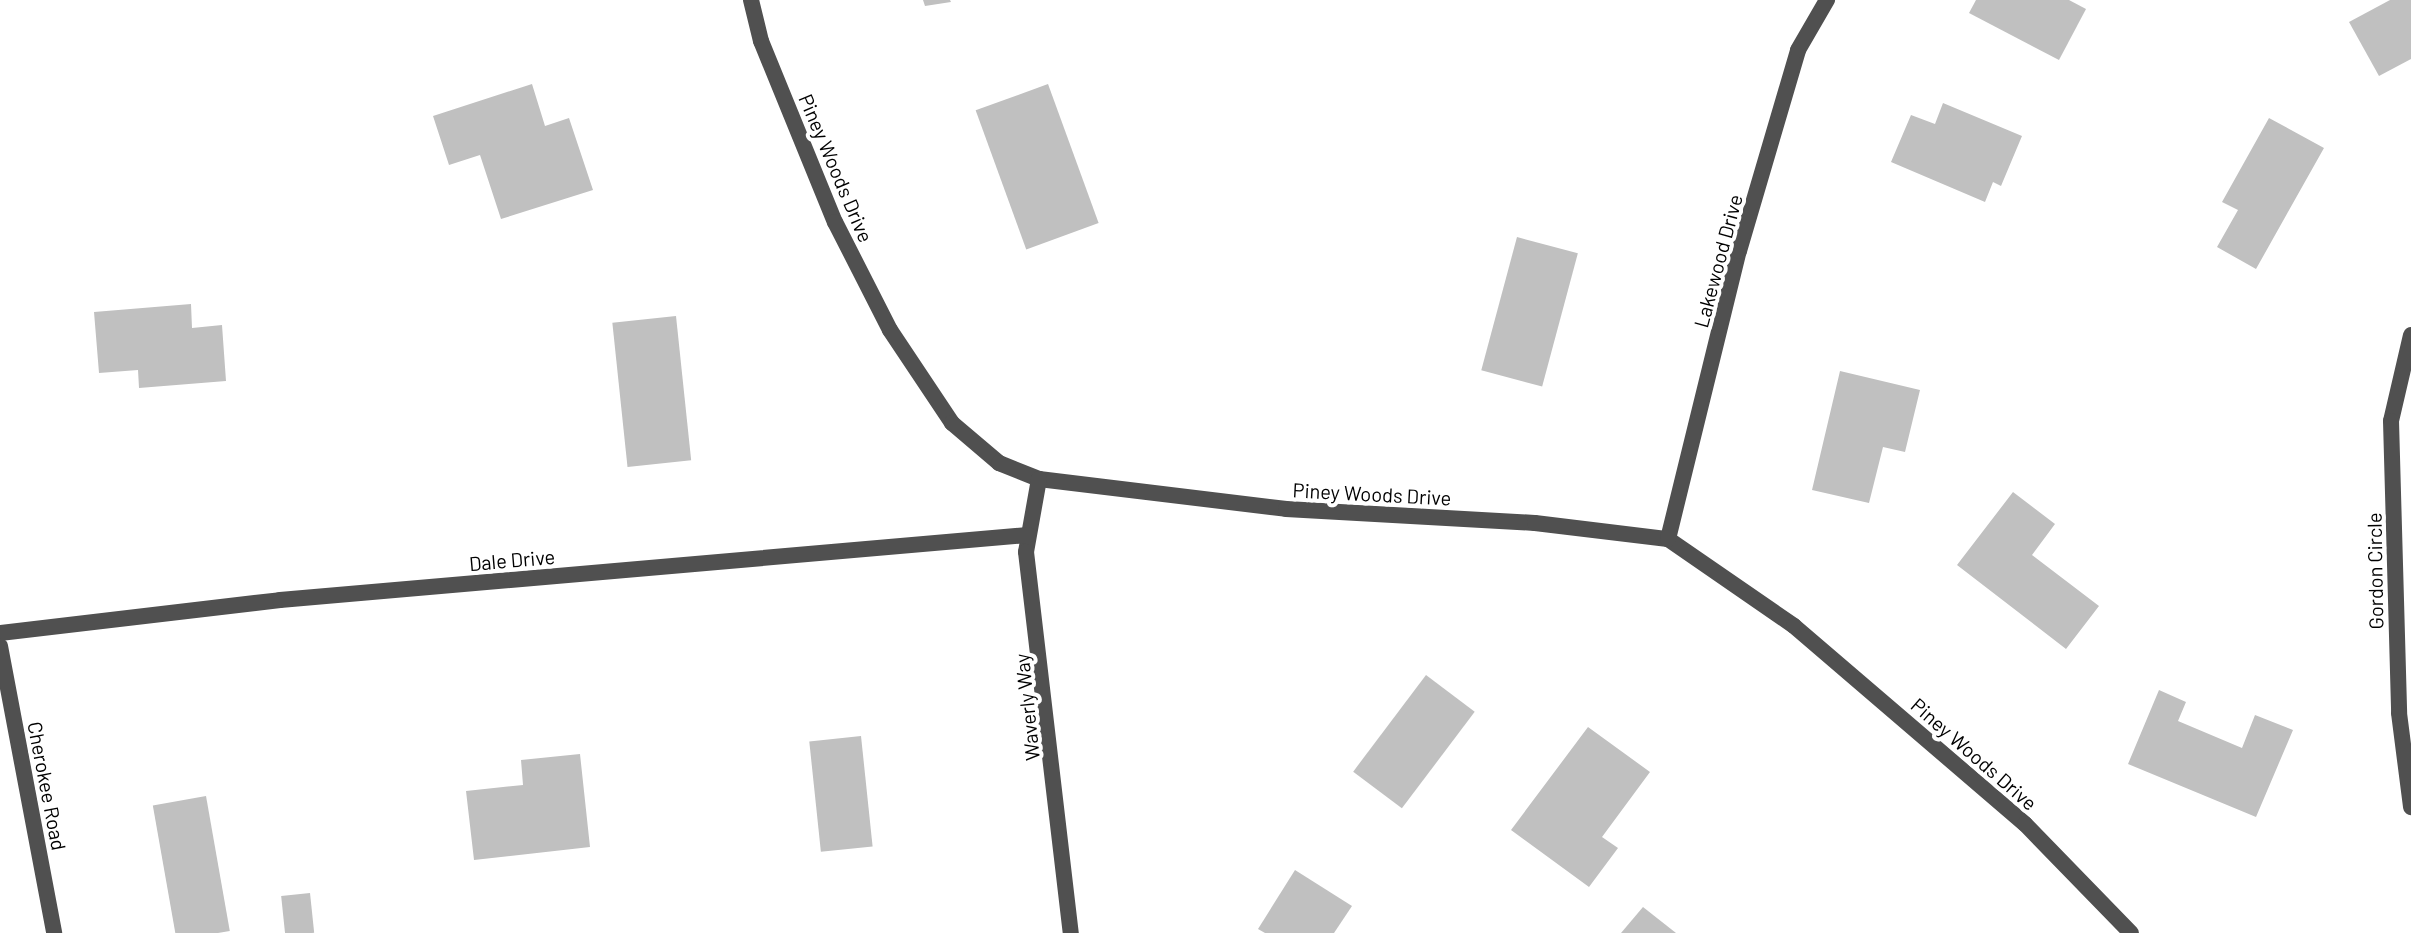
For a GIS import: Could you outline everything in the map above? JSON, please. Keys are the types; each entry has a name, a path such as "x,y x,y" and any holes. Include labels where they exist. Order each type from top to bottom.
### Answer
{"street":[{"name":"Piney Woods Drive","path":"751,0 761,41 835,222 890,330 952,423 999,463 1039,479 1286,509 1535,523 1668,539 1806,636 2025,824 2131,933"},
{"name":"Lakewood Drive","path":"1668,539 1752,208 1798,50 1827,0"},
{"name":"Gordon Circle","path":"2411,335 2391,421 2411,807"},
{"name":"Waverly Way","path":"1039,479 1026,552 1071,933"},
{"name":"Dale Drive","path":"0,633 280,600 1028,535"},
{"name":"Cherokee Road","path":"0,646 54,933"}],"building":[{"path":"923,0 950,0 951,2 925,6"},
{"path":"1976,0 2069,0 2086,9 2059,60 1969,13"},
{"path":"2390,0 2411,0 2411,59 2379,76 2349,22"},
{"path":"532,84 545,126 569,118 593,190 501,219 480,155 449,165 433,116"},
{"path":"1048,84 1099,223 1026,249 976,110"},
{"path":"1943,103 2022,136 2001,186 1993,182 1985,202 1891,162 1911,115 1935,124"},
{"path":"2269,118 2324,148 2256,269 2217,247 2238,210 2222,202"},
{"path":"1517,237 1578,253 1542,387 1481,370"},
{"path":"191,304 192,328 222,325 226,381 139,388 138,370 99,373 94,312"},
{"path":"676,316 691,460 628,467 612,323"},
{"path":"1840,371 1920,390 1905,452 1883,447 1869,503 1812,490"},
{"path":"2013,492 2055,524 2032,555 2099,606 2066,649 1957,565"},
{"path":"1426,675 1475,712 1402,808 1353,772"},
{"path":"2159,690 2186,702 2178,721 2242,748 2255,715 2293,730 2256,817 2128,764"},
{"path":"1588,727 1650,772 1602,837 1618,848 1589,887 1511,830"},
{"path":"861,736 873,846 821,852 809,741"},
{"path":"580,754 590,847 474,860 466,791 523,785 521,760"},
{"path":"206,796 230,931 175,933 153,805"},
{"path":"1295,870 1352,906 1334,933 1265,933 1258,929"},
{"path":"310,893 314,933 285,933 281,896"},
{"path":"1643,907 1676,933 1621,933"}]}
